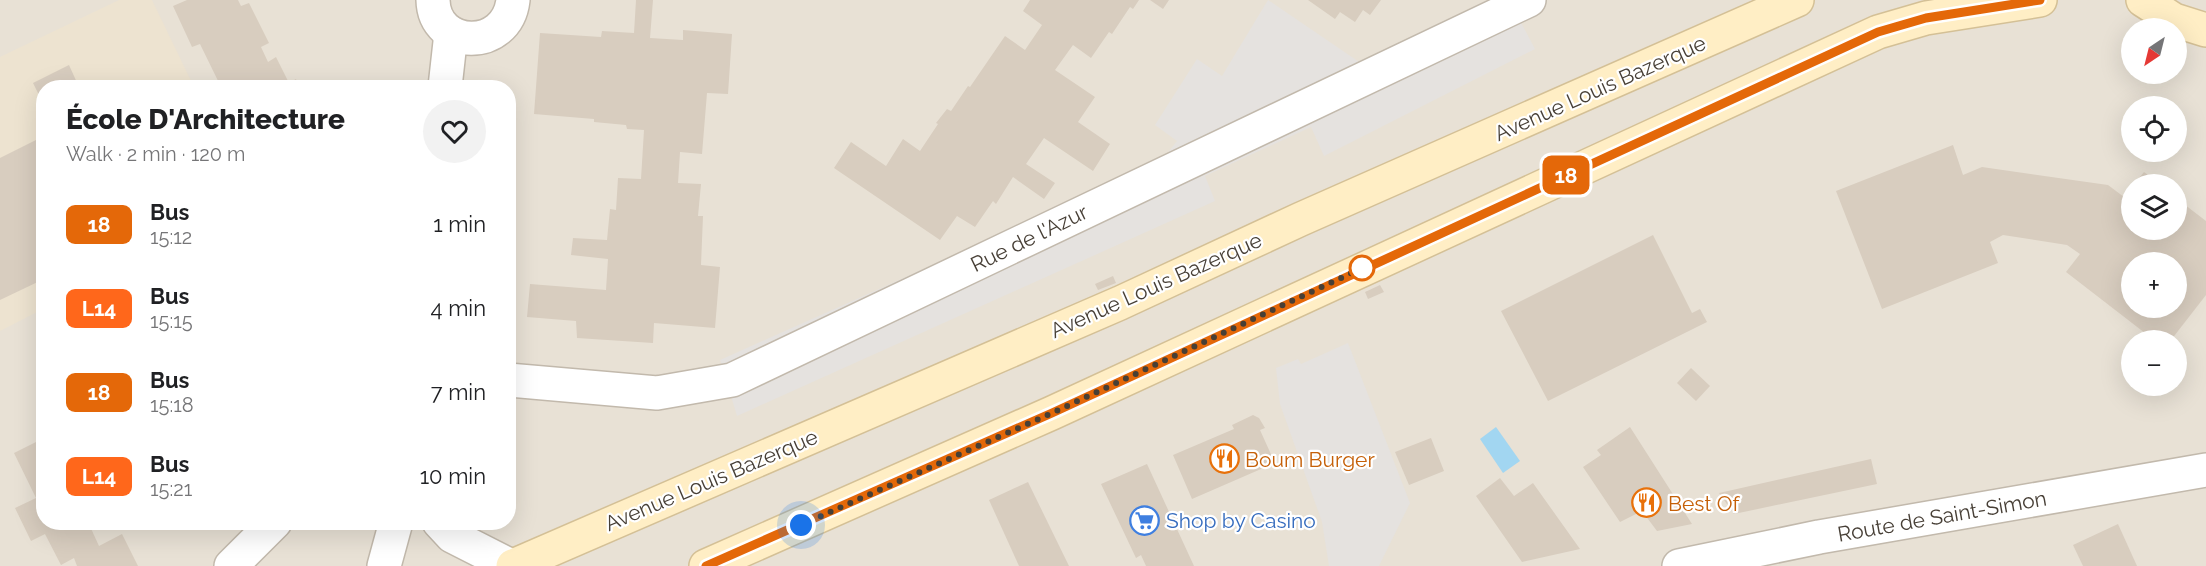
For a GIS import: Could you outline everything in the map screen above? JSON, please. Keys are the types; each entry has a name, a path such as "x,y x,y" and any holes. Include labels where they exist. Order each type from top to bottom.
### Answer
{"main road":[{"name":"Avenue Louis Bazerque","path":"512,566 1120,303 1301,219 1797,0"},
{"path":"706,566 1052,413 1869,36 1926,18 2040,0"},
{"path":"2143,0 2174,20 2205,31"}],"street":[{"path":"433,0 439,21 451,33 463,38 477,39 490,35 501,27 509,16 513,0"},
{"name":"Rue de l'Azur","path":"516,381 657,393 732,380 1529,0"},
{"path":"446,80 451,33"},
{"name":"Route de Saint-Simon","path":"1679,566 1819,537 2206,470"},
{"path":"231,566 265,530"},
{"path":"384,566 394,530"},
{"path":"446,530 452,537 512,566"}],"shaded area":[{"path":"0,0 2206,0 2206,566 0,566"},
{"path":"119,0 152,0 191,80 36,80 36,313 0,331 0,57"},
{"path":"1268,0 1365,66 1509,0 1535,49 1324,156 1311,127 1205,176 1215,201 737,416 720,360 1159,164 1177,141 1155,125 1197,59 1222,76"},
{"path":"1348,343 1410,503 1379,566 1329,566 1322,522 1280,404 1276,368 1298,359 1301,364"}],"water":[{"path":"1496,427 1520,461 1503,473 1480,439"}],"building":[{"path":"187,0 238,0 241,6 249,3 269,43 261,47 268,62 276,57 288,80 218,80 200,44 192,47 173,6"},
{"path":"636,0 653,0 650,38 683,40 683,30 732,34 728,94 707,93 702,154 680,152 678,183 701,184 698,216 703,216 701,265 720,267 715,328 654,323 653,343 577,338 576,321 527,317 530,284 606,290 608,259 571,255 573,238 607,240 610,209 616,210 618,178 641,179 644,130 627,129 626,125 594,122 594,119 534,114 540,33 601,37 602,31 634,33"},
{"path":"1030,0 1139,0 1133,9 1130,7 1112,34 1109,32 1091,58 1073,45 1055,70 1095,97 1078,122 1110,144 1093,171 1044,138 1026,164 1055,183 1044,199 1013,177 996,204 993,201 975,227 957,216 940,240 834,168 851,142 886,166 903,139 920,151 938,124 936,123 947,109 951,111 1005,36 1025,50 1042,25 1023,11"},
{"path":"1150,0 1169,0 1163,9"},
{"path":"1308,0 1381,0 1370,15 1363,10 1355,22 1340,12 1335,19"},
{"path":"69,65 76,80 39,80"},
{"path":"36,140 36,283 0,300 0,158"},
{"path":"1953,145 1963,175 1982,167 2108,185 2121,195 2121,240 2187,240 2187,206 2206,221 2206,295 2179,330 2141,330 2126,318 2187,318 2187,252 2121,252 2121,314 2066,272 2080,254 2067,245 2003,235 1990,242 1998,263 1882,309 1836,191"},
{"path":"1653,235 1692,313 1700,309 1707,322 1548,401 1501,311"},
{"path":"1113,276 1116,283 1098,290 1095,284"},
{"path":"1380,285 1384,292 1368,299 1365,292"},
{"path":"1691,368 1710,386 1696,401 1677,383"},
{"name":"Boum Burger","path":"1253,415 1259,418 1265,428 1260,430 1275,463 1192,499 1173,455 1234,429 1232,425"},
{"path":"1630,427 1692,524 1657,531 1642,511 1620,522 1583,467 1601,455 1597,450"},
{"path":"1431,438 1444,471 1409,485 1395,452"},
{"path":"36,442 36,498 14,453"},
{"path":"1871,459 1877,484 1734,514 1719,493"},
{"name":"Shop by Casino","path":"1147,464 1194,566 1146,566 1141,555 1136,558 1101,484"},
{"path":"1500,478 1514,496 1533,483 1580,549 1522,562 1476,496"},
{"path":"1028,482 1069,566 1019,566 989,500"},
{"path":"36,498 36,530 92,530 99,546 122,534 138,566 77,566 74,558 61,565 45,534 31,541 15,508"},
{"path":"2118,524 2137,566 2083,566 2073,545"}],"bus line":[{"name":"18","path":"706,566 1052,413 1274,308 1878,32 1926,18 2040,0"}],"place":[{"name":"Boum Burger","path":"1224,459"},
{"name":"Best Of","path":"1647,503"},
{"name":"Shop by Casino","path":"1145,520"}],"route":[{"path":"801,525 1052,413 1371,264 1362,268"}]}
